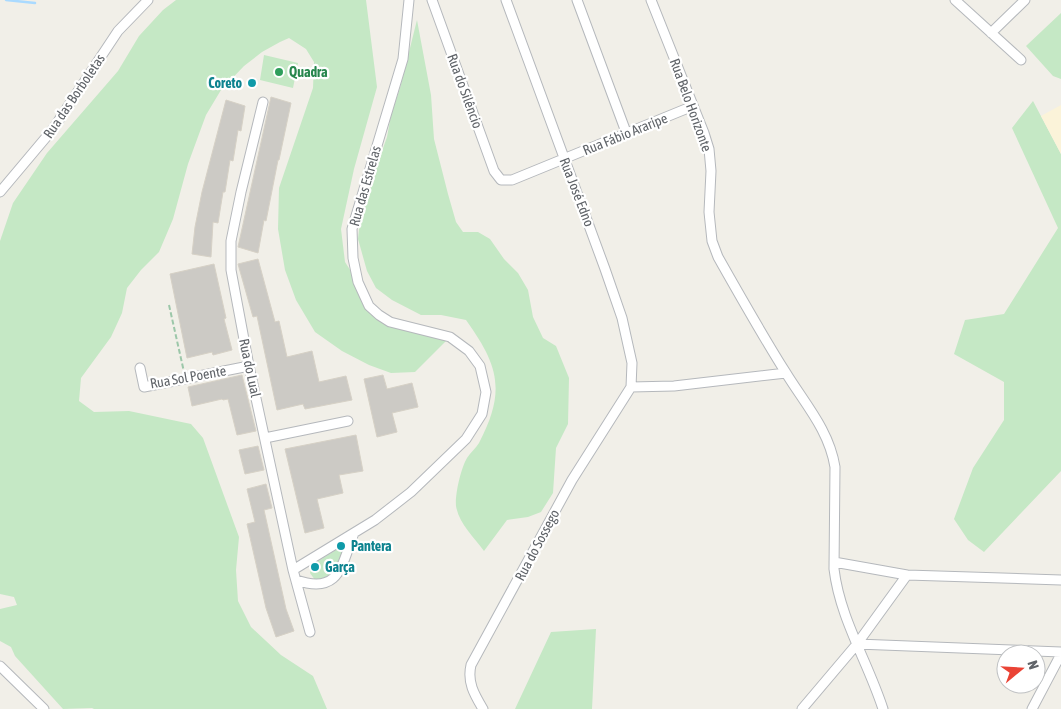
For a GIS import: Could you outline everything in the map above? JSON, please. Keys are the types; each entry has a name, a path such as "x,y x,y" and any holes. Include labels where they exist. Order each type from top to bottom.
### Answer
{"street":[{"name":"Rua das Borboletas","path":"0,192 53,129 118,31 148,0"},
{"name":"Rua das Estrelas","path":"293,570 375,520 410,492 466,439 482,414 486,392 480,366 469,351 450,337 390,322 379,315 369,306 358,282 353,258 352,229 403,60 409,0"},
{"name":"Rua do Silêncio","path":"432,0 494,171 501,180"},
{"name":"Rua José Edno","path":"506,0 622,318 632,363 631,387"},
{"path":"577,0 626,132"},
{"name":"Rua Belo Horizonte","path":"651,0 709,149 711,171 709,212 712,241 718,257 786,373 820,424 832,450 835,467 834,562 836,585 839,598 883,709"},
{"path":"956,0 1020,60"},
{"path":"991,33 1025,0"},
{"name":"Rua do Lual","path":"263,102 231,241 231,270 249,366 293,570 310,632"},
{"name":"Rua Fábio Araripe","path":"501,180 512,180 693,106"},
{"name":"Rua Sol Poente","path":"140,368 144,387 249,366"},
{"path":"631,387 674,386 786,373"},
{"name":"Rua do Sossego","path":"483,709 474,693 469,675 471,665 572,480 631,387"},
{"path":"265,438 348,421"},
{"path":"296,580 309,584 323,584 334,579 339,572 354,532"},
{"path":"834,562 907,575 1061,580"},
{"path":"802,709 857,644 907,575"},
{"path":"857,644 1061,653 1032,709"},
{"path":"0,666 44,709"}],"path":[{"path":"169,305 185,379"}],"green space":[{"path":"176,0 366,0 377,87 354,169 341,229 345,262 379,315 450,337 415,372 391,373 369,365 342,351 315,332 296,300 285,270 278,229 279,188 313,88 314,62 306,49 289,38 262,52 244,66 221,90 206,115 188,164 173,219 159,252 127,288 122,313 111,337 81,378 79,401 94,412 129,411 191,424 203,438 239,537 236,570 238,601 251,627 281,655 313,676 327,709 63,709 15,656 11,647 0,641 0,609 17,605 14,597 0,594 0,241 13,203 47,153 118,71 139,36 163,10"},
{"path":"1061,13 1061,79 1053,76 1026,46"},
{"path":"417,20 431,95 434,139 456,222 463,232 478,232 490,239 504,259 518,273 528,290 533,317 543,338 556,346 569,378 568,424 556,448 553,493 541,512 528,517 507,520 484,551 460,519 456,506 456,495 465,462 479,443 488,425 493,408 495,379 492,365 486,351 466,320 441,315 421,315 392,300 376,288 367,271 358,239 365,199 387,137 391,115 400,88"},
{"name":"Quadra","path":"264,55 298,63 293,88 260,80"},
{"path":"1033,101 1061,154 1061,471 984,552 968,540 954,519 973,468 1004,420 1004,382 954,354 965,320 1004,314 1058,228 1012,128"},
{"path":"344,545 333,573 322,579 315,580 310,573 312,565"},
{"path":"596,629 592,709 515,709 551,632"}],"sand":[{"path":"1061,105 1061,154 1041,116"}],"building":[{"path":"271,97 291,103 258,253 238,247"},
{"path":"226,100 245,106 241,131 238,130 233,161 230,160 218,223 213,222 211,257 192,254 202,192"},
{"path":"258,259 275,322 279,321 287,357 312,351 319,382 346,376 352,400 305,409 303,404 277,410 257,316 253,317 238,264"},
{"path":"214,264 232,350 213,355 212,352 187,358 170,274"},
{"path":"242,375 256,431 237,435 228,399 192,406 188,387"},
{"path":"383,375 387,389 412,383 418,407 392,413 397,432 377,437 364,379"},
{"path":"356,435 363,471 339,475 343,493 317,499 324,528 305,533 285,449"},
{"path":"258,446 264,470 245,474 239,450"},
{"path":"266,484 272,508 264,510 286,609 294,631 276,637 266,608 247,524 255,522 247,489"}],"waterway":[{"path":"6,0 35,3"}],"place":[{"name":"Quadra","path":"279,72"},
{"name":"Coreto","path":"252,83"},
{"name":"Pantera","path":"341,546"},
{"name":"Garça","path":"315,567"}]}
